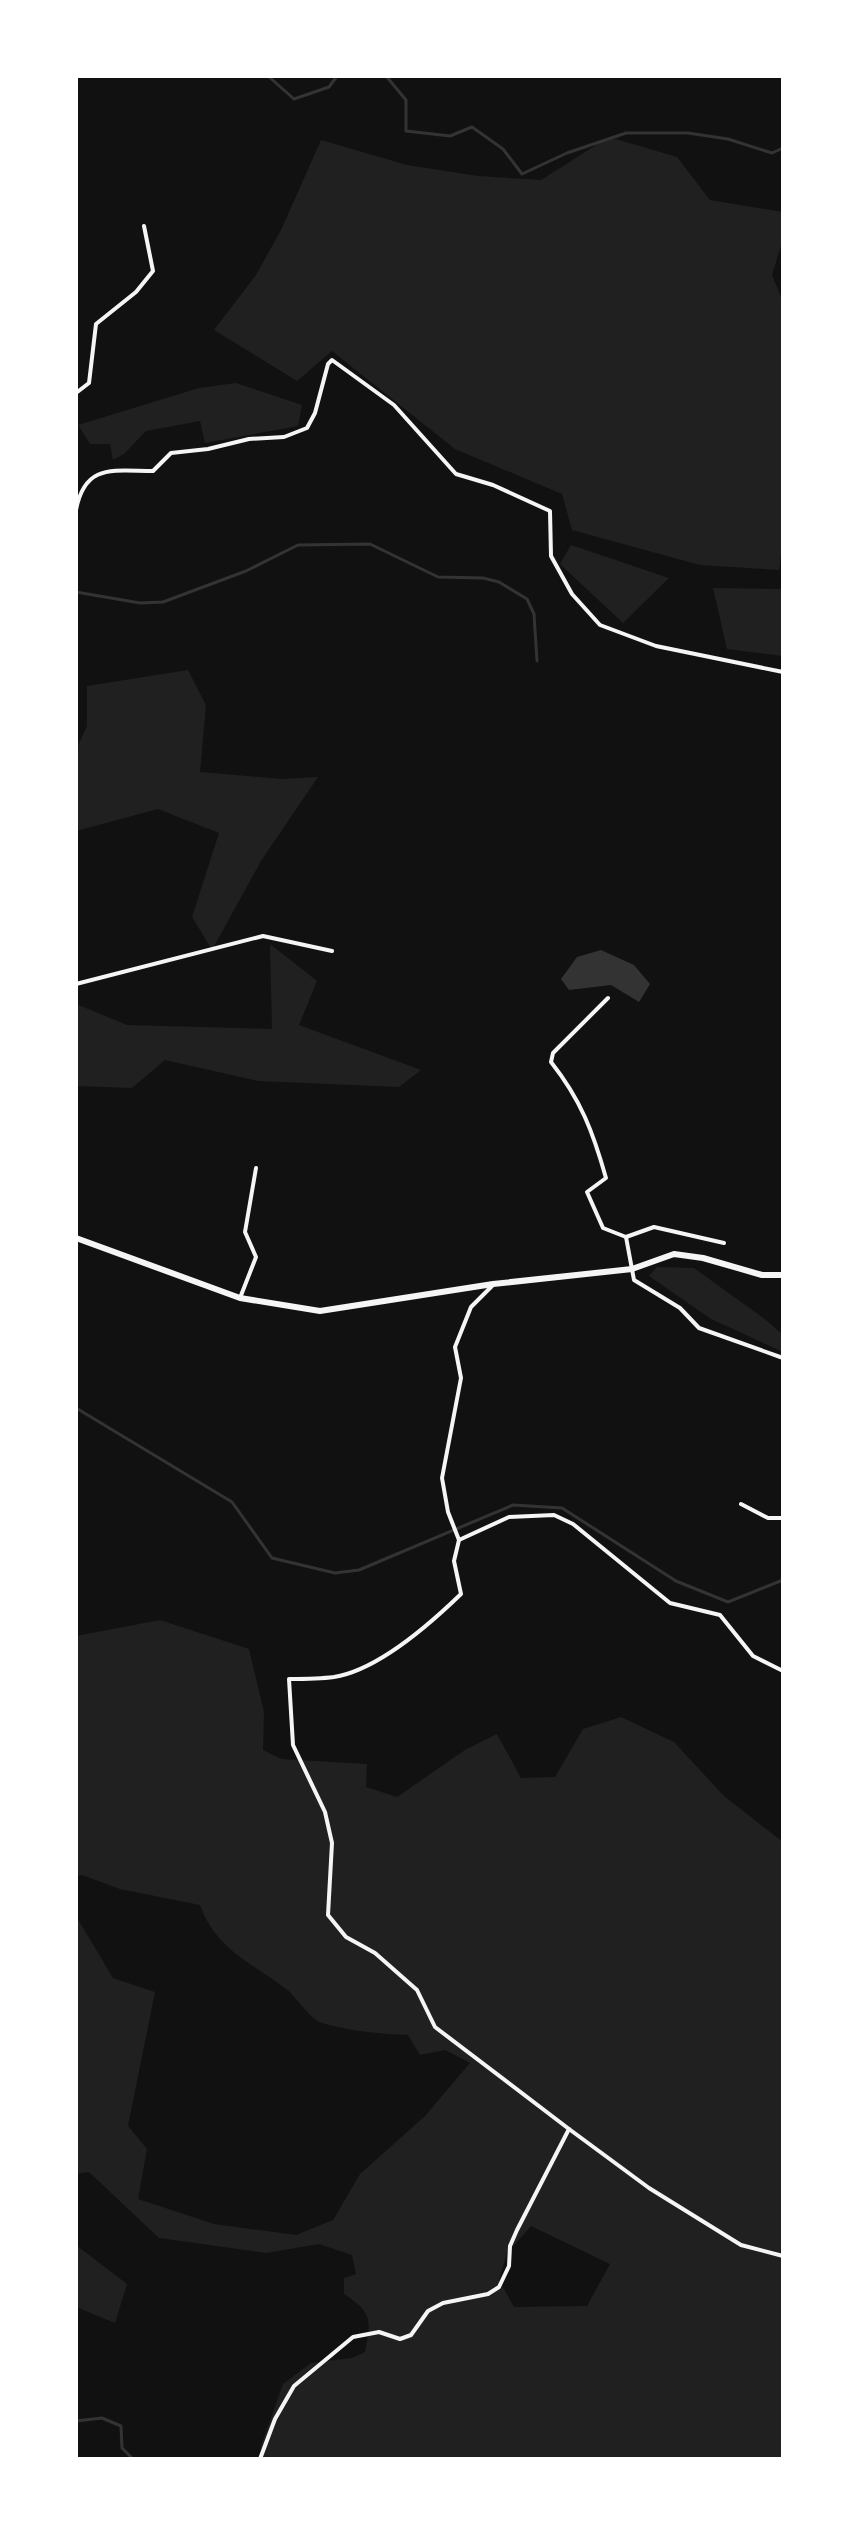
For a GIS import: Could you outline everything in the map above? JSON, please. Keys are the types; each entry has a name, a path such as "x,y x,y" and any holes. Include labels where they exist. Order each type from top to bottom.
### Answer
{"street":[{"path":"76,393 89,383 96,324 136,292 153,271 144,226"},
{"path":"76,559 76,516 80,491 92,476 108,470 153,471 171,453 208,449 249,439 284,437 307,428 332,360 394,405 456,474 493,485 550,511 551,556 572,594 600,625 656,646 783,672"},
{"path":"76,984 263,936 332,951"},
{"path":"608,998 553,1053 551,1062 570,1086 585,1115 606,1178 587,1192 603,1228 626,1237 654,1227 724,1243"},
{"path":"240,1298 256,1257 245,1232 256,1168"},
{"path":"626,1237 634,1280 680,1308 699,1328 783,1358"},
{"path":"76,1238 240,1298 320,1311 493,1284 632,1269 674,1254 703,1258 762,1275 783,1275"},
{"path":"493,1284 471,1307 455,1347 461,1378 442,1478 448,1512 459,1540 454,1561 461,1594 439,1615 374,1663 336,1677 289,1679 293,1745 325,1812 332,1843 328,1915 346,1937 375,1953 417,1990 435,2027 569,2129 649,2188 741,2245 783,2256"},
{"path":"741,1504 768,1518 783,1518"},
{"path":"459,1540 509,1517 554,1515 573,1524 670,1603 720,1615 753,1656 783,1671"},
{"path":"260,2459 275,2419 294,2386 353,2337 379,2332 400,2339 411,2335 428,2311 443,2303 488,2294 499,2287 509,2266 510,2246 517,2230 569,2129"}],"shaded area":[{"path":"609,137 677,157 710,200 783,212 783,239 772,275 783,302 783,540 779,570 700,565 572,530 562,494 455,449 332,351 297,381 214,330 256,275 281,230 321,140 407,165 478,176 541,180"},
{"path":"236,383 302,405 298,426 205,443 200,421 146,431 124,454 113,460 110,444 90,444 78,425 199,388"},
{"path":"571,545 669,578 623,623 560,564"},
{"path":"713,588 783,589 783,656 727,649"},
{"path":"188,670 206,705 200,772 282,779 318,777 261,861 212,950 192,917 219,833 158,809 76,831 76,750 87,726 87,686"},
{"path":"270,944 317,981 299,1025 421,1070 399,1087 258,1081 165,1060 132,1088 76,1086 76,1004 127,1025 272,1029"},
{"path":"601,950 634,965 650,984 639,1002 611,985 569,990 561,979 577,957"},
{"path":"657,1267 694,1268 783,1335 783,1352 711,1319 649,1276"},
{"path":"160,1620 249,1649 264,1712 263,1750 281,1759 367,1764 366,1787 397,1797 465,1750 497,1734 521,1778 555,1777 583,1729 621,1717 674,1742 724,1796 783,1842 783,2459 261,2459 261,2446 283,2384 311,2363 352,2358 365,2352 368,2318 344,2294 344,2278 356,2274 352,2255 319,2244 266,2253 159,2238 89,2172 76,2174 76,1916 113,1978 155,1992 128,2126 147,2149 138,2199 214,2224 296,2235 333,2220 360,2174 425,2116 470,2063 445,2050 420,2055 408,2035 365,2032 322,2023 312,2017 286,1989 225,1944 215,1933 200,1905 120,1889 82,1875 76,1876 76,1636","holes":["531,2226 610,2264 587,2306 514,2307 499,2280 507,2253"]},
{"path":"76,2245 127,2284 115,2323 76,2307"}],"waterway":[{"path":"268,76 294,99 329,87 337,76"},
{"path":"386,76 406,100 406,131 450,136 472,127 503,149 522,174 567,153 626,133 688,133 728,139 772,153 783,148"},
{"path":"76,592 140,603 163,602 246,571 298,545 370,544 438,577 483,578 499,582 527,599 534,614 537,661"},
{"path":"76,1408 232,1502 272,1558 335,1573 359,1570 513,1505 562,1508 676,1581 728,1602 783,1580"},
{"path":"76,2421 102,2418 121,2426 122,2448 133,2459"}]}
